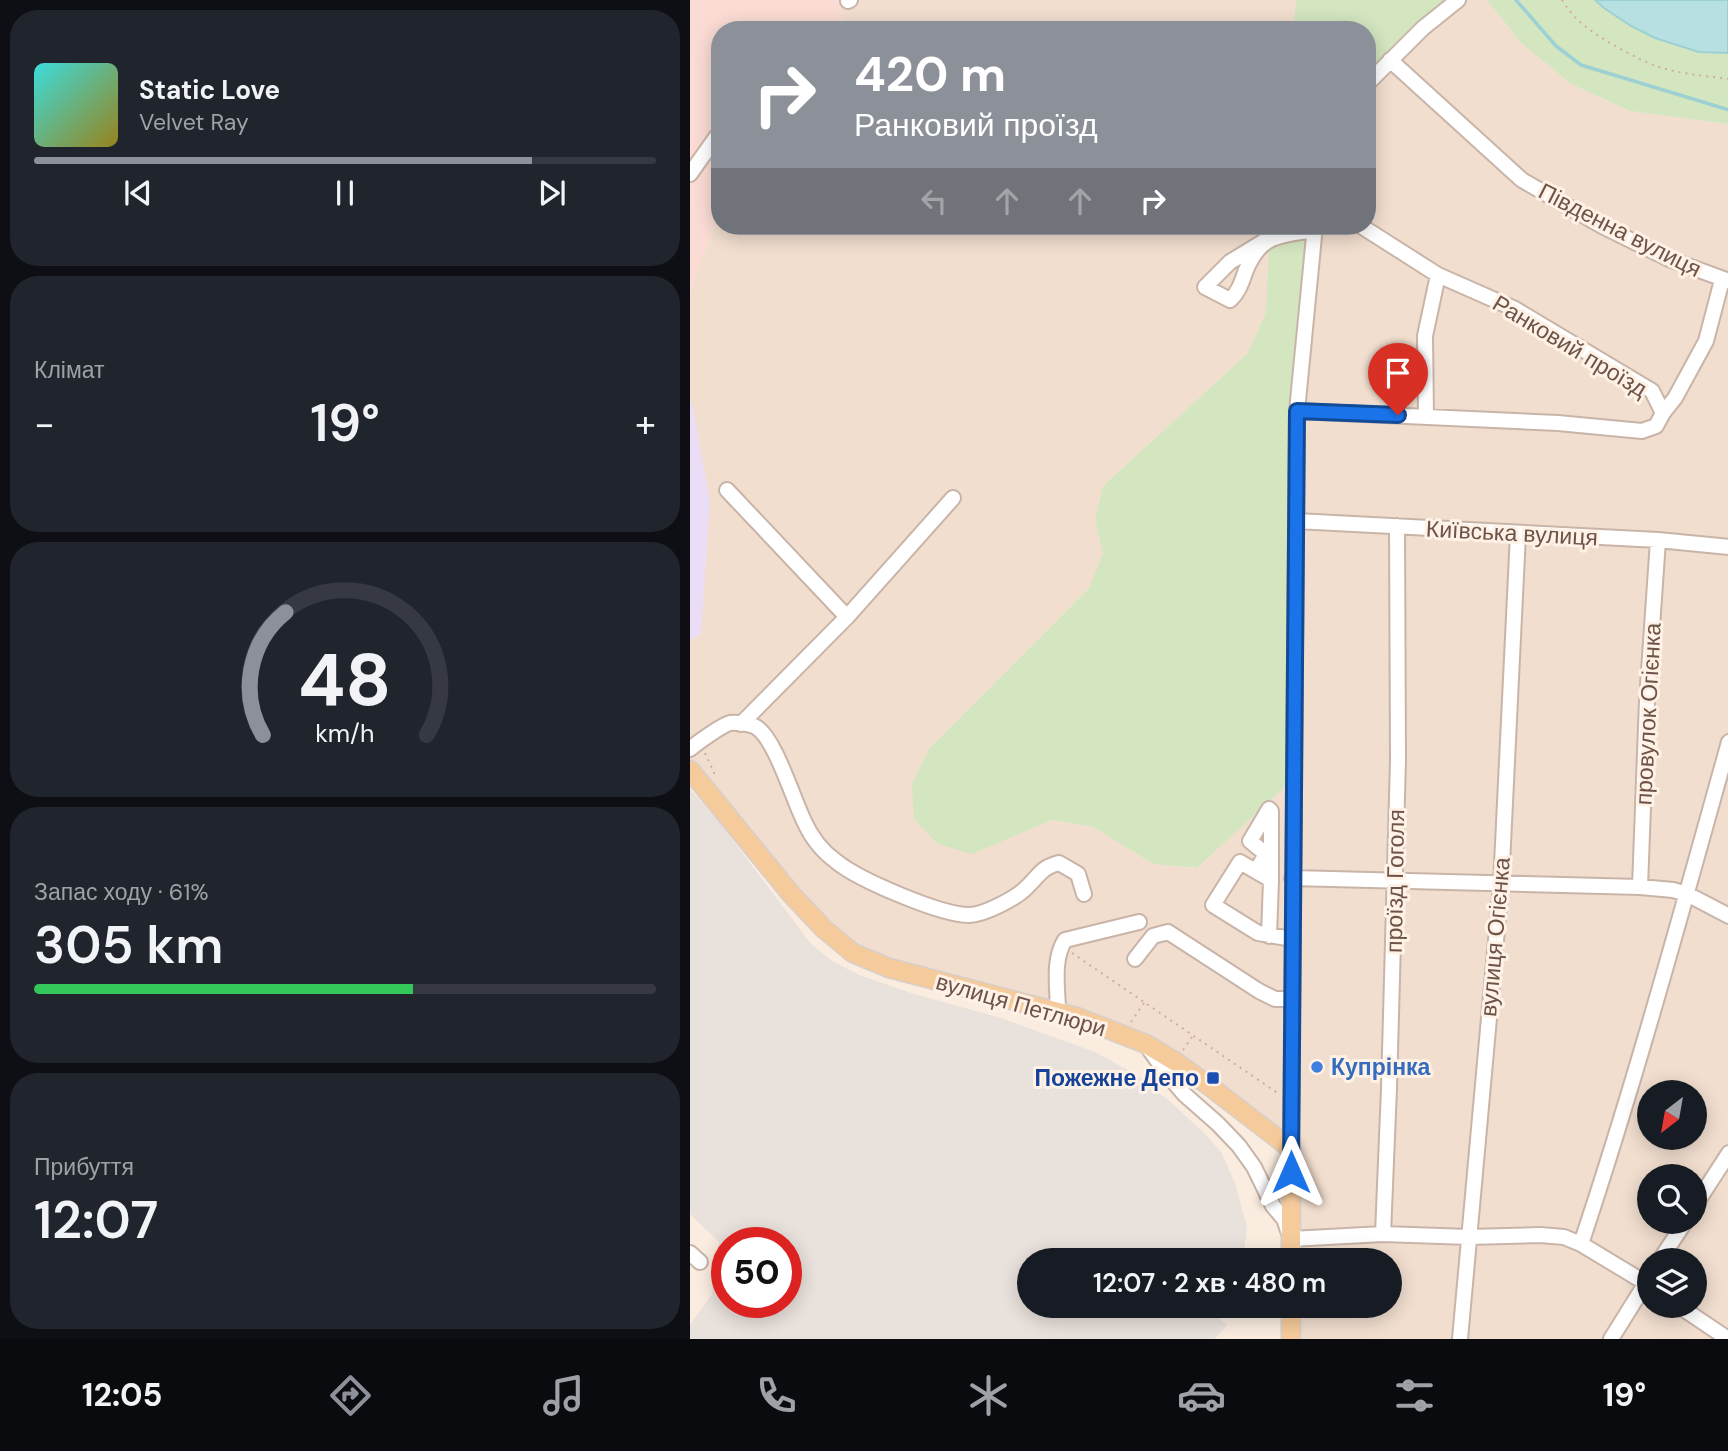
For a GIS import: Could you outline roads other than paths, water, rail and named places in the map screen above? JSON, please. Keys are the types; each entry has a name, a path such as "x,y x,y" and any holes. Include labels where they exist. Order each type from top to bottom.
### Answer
{"main road":[{"name":"вулиця Петлюри","path":"690,770 791,894 824,929 853,953 889,968 1077,1017 1146,1044 1208,1085 1291,1149"},
{"path":"1291,1149 1291,1248"},
{"path":"1291,1318 1291,1339"}],"street":[{"path":"1376,75 1423,28 1458,0"},
{"name":"Південна вулиця","path":"1390,61 1522,180 1602,226 1669,260 1725,280"},
{"path":"690,174 711,144"},
{"path":"1266,240 1284,235"},
{"path":"1291,1149 1297,411 1313,235"},
{"name":"Ранковий проїзд","path":"1297,411 1558,423 1643,431 1656,426 1663,413 1652,391 1515,309 1438,275 1375,235"},
{"path":"1426,416 1425,336 1438,275"},
{"path":"1663,413 1675,398 1706,341 1725,280"},
{"path":"727,490 847,617"},
{"path":"741,724 847,617 953,498"},
{"name":"Київська вулиця","path":"1296,521 1658,540 1728,547"},
{"name":"проїзд Гоголя","path":"1383,1234 1398,760 1398,526"},
{"name":"вулиця Огієнка","path":"1460,1339 1501,885 1518,534"},
{"name":"провулок Огієнка","path":"1640,887 1647,700 1658,540"},
{"path":"690,749 730,723 753,725 762,732 774,751 805,824 819,845 837,863 879,886 942,910 971,915 992,909 1024,890 1046,867 1059,863 1078,874 1084,894"},
{"path":"1581,1244 1687,894 1728,742"},
{"path":"1256,872 1266,853 1249,841 1269,809 1269,936"},
{"path":"1271,880 1240,862 1213,905 1258,933 1292,939"},
{"path":"1293,878 1640,887 1687,894 1728,916"},
{"path":"1059,1013 1057,961 1065,940 1139,922"},
{"path":"1135,959 1153,936 1168,932 1259,991 1275,999 1292,999"},
{"path":"1146,1044 1184,1094 1239,1146 1254,1167 1273,1206 1284,1219 1291,1240 1383,1234 1564,1237 1637,1276"},
{"path":"1707,1186 1728,1153"},
{"path":"1611,1339 1637,1299"},
{"path":"1697,1318 1728,1339"}],"water":[{"path":"1595,0 1728,0 1728,53 1699,52 1655,38 1631,26"}],"waterway":[{"path":"1516,0 1556,46 1581,65 1729,110"}],"place":[{"name":"Купрінка","path":"1317,1067"},
{"name":"Пожежне Депо","path":"1213,1078"}]}
